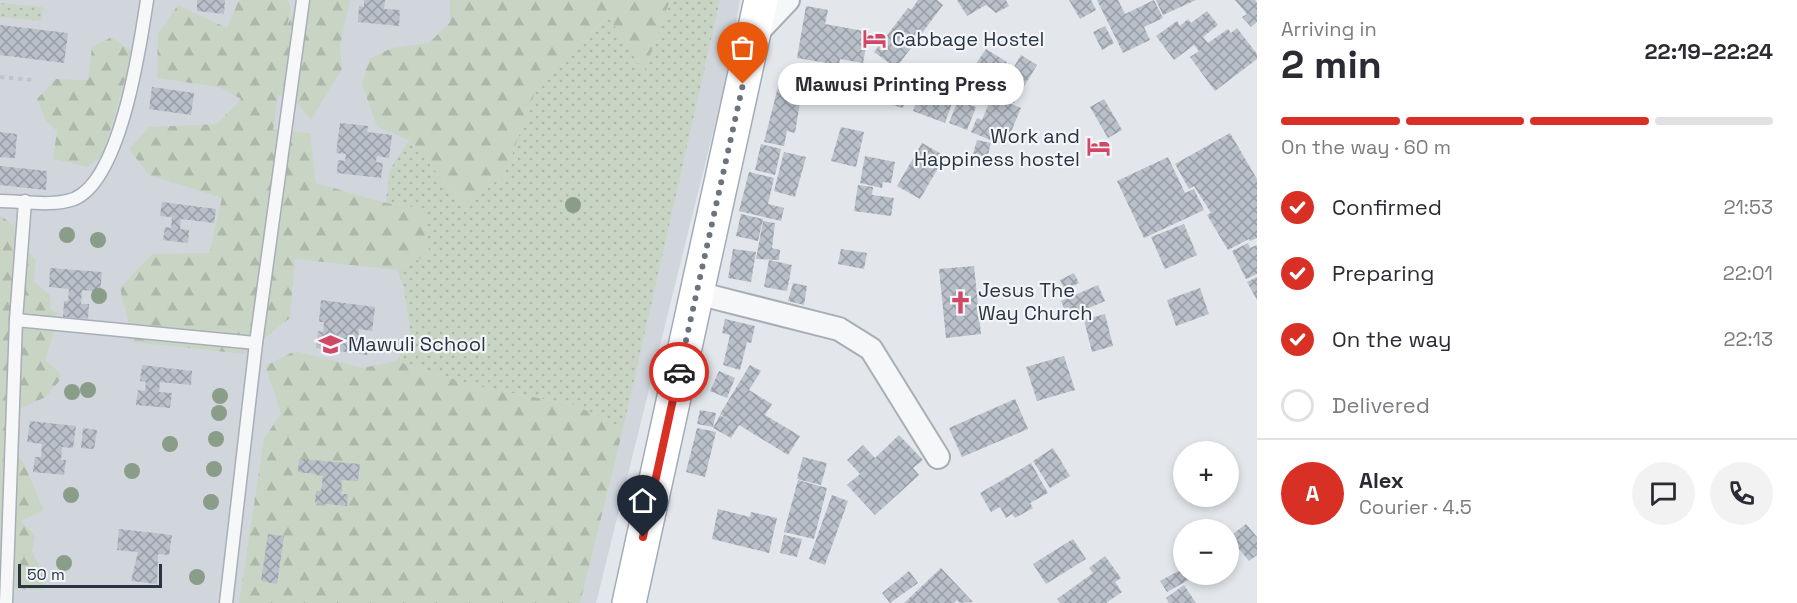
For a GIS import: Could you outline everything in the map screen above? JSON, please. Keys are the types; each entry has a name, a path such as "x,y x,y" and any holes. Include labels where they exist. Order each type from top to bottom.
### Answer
{"main road":[{"path":"628,603 761,0"}],"street":[{"path":"753,37 788,0"},
{"path":"697,293 839,329 871,349 938,457"}],"lane":[{"path":"0,201 44,203 74,199 97,180 115,145 138,58 147,0"},
{"path":"226,603 256,343 303,0"},
{"path":"6,603 16,320 25,201"},
{"path":"16,320 256,343"}],"path":[{"path":"0,77 33,80"}],"shaded area":[{"name":"Mawuli School","path":"0,0 740,0 725,84 596,603 0,603"}],"green space":[{"path":"239,0 287,0 291,7 287,26 299,0 350,0 340,46 342,69 311,120 295,101 278,95 273,130 310,133 316,183 386,203 425,209 429,254 397,270 295,259 290,318 244,354 133,342 120,288 152,254 209,253 222,198 149,175 129,149 149,127 217,124 241,99 219,87 157,78 158,34 178,5 227,28"},
{"path":"450,0 670,0 644,72 608,16 538,84 504,176 463,204 409,140 377,127 362,84 369,59 392,48 429,43 450,22"},
{"path":"670,0 720,0 623,429 575,405 476,386 396,361 411,336 404,288 397,270 429,254 425,209 386,203 389,171 409,140 463,204 504,176 538,84 609,15 644,71"},
{"path":"0,3 43,7 42,21 0,17"},
{"path":"112,37 133,52 103,155 88,167 53,159 57,131 46,121 37,99 56,79 88,80 92,47"},
{"path":"0,215 14,226 15,237 36,260 34,282 50,295 51,310 60,314 49,318 55,329 45,360 59,372 60,380 46,397 19,409 10,444 24,464 44,510 21,521 35,536 32,552 45,576 43,590 11,589 10,601 0,600 2,568 0,567"},
{"path":"295,351 363,368 396,361 476,386 575,405 623,429 580,603 239,603 264,439 281,413 265,366"}],"building":[{"path":"197,0 225,0 224,14 197,11"},
{"path":"364,0 385,0 384,9 400,10 399,26 358,22 359,6 364,7"},
{"path":"918,0 937,0 943,5 896,68 874,52 908,8 911,10"},
{"path":"957,0 1006,0 1009,6 996,13 986,5 967,16"},
{"path":"1069,0 1091,0 1096,10 1080,19"},
{"path":"1097,0 1118,0 1125,14 1154,0 1163,18 1144,27 1150,40 1123,53"},
{"path":"1156,0 1196,0 1163,15"},
{"path":"1235,0 1255,0 1257,3 1257,22 1251,27 1242,17 1247,14"},
{"path":"806,6 828,10 825,24 869,32 863,63 840,59 839,65 797,58"},
{"path":"1207,11 1218,25 1203,37 1208,43 1228,29 1231,33 1237,28 1257,54 1257,59 1215,91 1190,57 1199,51 1194,45 1174,60 1156,36 1177,21 1180,26 1188,19 1191,23"},
{"path":"0,25 68,33 64,63 0,55"},
{"path":"1105,26 1114,43 1102,50 1093,32"},
{"path":"986,49 1007,62 980,104 959,91 968,76 960,70 965,63 973,68"},
{"path":"1021,55 1037,65 1014,103 998,94"},
{"path":"780,79 803,84 795,133 787,131 784,146 764,142"},
{"path":"887,82 909,88 903,108 889,104 891,99 883,96"},
{"path":"924,83 955,95 945,123 913,111"},
{"path":"152,87 194,93 191,115 149,109"},
{"path":"992,96 1021,108 1005,146 971,132 977,118 982,120"},
{"path":"1104,99 1122,130 1108,138 1090,107"},
{"path":"958,100 976,107 967,130 949,123"},
{"path":"340,123 368,126 367,132 392,135 389,158 377,156 376,162 383,163 381,178 337,173 338,160 345,161 346,154 336,153"},
{"path":"841,127 864,132 856,167 831,161"},
{"path":"0,132 17,134 15,158 0,157"},
{"path":"1230,133 1257,179 1257,238 1250,241 1249,239 1228,250 1207,215 1211,213 1194,186 1189,189 1175,164"},
{"path":"977,140 991,143 987,158 973,154"},
{"path":"922,143 945,156 920,199 897,186"},
{"path":"761,144 781,149 775,175 755,170"},
{"path":"784,152 806,157 795,197 774,191"},
{"path":"865,156 895,162 891,183 883,182 882,188 860,183"},
{"path":"1168,157 1185,193 1194,189 1204,210 1144,238 1117,181"},
{"path":"0,166 47,171 46,190 0,185"},
{"path":"749,172 774,178 768,204 784,208 781,221 739,211"},
{"path":"858,185 873,187 872,195 894,198 891,216 854,211"},
{"path":"162,202 216,209 214,223 181,219 180,229 189,230 188,243 163,240 165,227 171,228 172,217 160,216"},
{"path":"741,214 763,219 758,241 736,236"},
{"path":"763,221 775,223 772,248 780,250 779,260 756,259"},
{"path":"1184,224 1197,255 1165,269 1151,237"},
{"path":"1248,243 1250,248 1257,245 1257,274 1246,279 1232,251"},
{"path":"733,249 756,252 751,282 728,278"},
{"path":"841,249 867,253 864,269 838,264"},
{"path":"769,260 792,265 787,291 764,287"},
{"name":"Jesus The Way Church","path":"974,266 981,334 946,338 939,269"},
{"path":"50,268 102,272 100,292 82,290 81,304 89,304 88,319 63,317 64,301 68,301 69,289 49,287"},
{"path":"1074,273 1079,283 1065,290 1060,280"},
{"path":"1257,277 1257,300 1247,282"},
{"path":"793,283 807,286 804,305 788,301"},
{"path":"1098,285 1105,301 1068,317 1061,301"},
{"path":"1200,288 1209,314 1176,326 1167,300"},
{"path":"321,300 375,307 372,331 359,329 358,338 369,340 367,355 316,348 318,331 323,332 324,322 319,322"},
{"path":"1105,314 1113,346 1092,352 1084,320"},
{"path":"725,319 755,326 751,343 747,342 740,370 723,365 730,335 722,333"},
{"path":"1064,356 1075,390 1037,401 1026,367"},
{"path":"142,365 192,371 191,385 160,382 159,392 172,393 170,408 136,405 138,390 145,391 146,382 140,381"},
{"path":"750,365 761,371 749,390 772,404 765,415 800,436 788,455 739,425 731,438 713,428 720,415 734,423 720,414"},
{"path":"719,371 735,378 727,398 710,391"},
{"path":"1015,399 1028,429 962,457 949,428"},
{"path":"700,410 716,413 713,427 697,424"},
{"path":"30,421 76,426 73,448 62,447 61,460 66,460 64,475 33,472 35,457 41,457 42,444 27,442"},
{"path":"83,428 97,430 94,449 81,448"},
{"path":"697,428 716,432 705,477 686,472"},
{"path":"899,435 923,460 913,468 919,475 875,515 847,485 860,474 847,460 863,445 875,458"},
{"path":"1053,448 1070,476 1050,488 1033,461"},
{"path":"803,457 827,463 821,485 797,479"},
{"path":"299,459 360,464 358,481 342,480 341,494 348,494 347,506 315,503 316,491 321,491 323,475 298,472"},
{"path":"1031,463 1048,493 1030,503 1033,508 1015,518 1012,514 1006,518 1000,507 991,512 980,493"},
{"path":"798,480 827,488 814,539 784,532"},
{"path":"832,495 848,501 825,565 809,559"},
{"path":"718,509 750,517 751,512 777,518 769,553 712,539"},
{"path":"1246,524 1257,537 1257,555 1249,561 1239,549 1239,529"},
{"path":"119,529 172,535 169,555 158,554 157,584 131,581 138,552 117,550"},
{"path":"268,534 284,536 277,584 261,581"},
{"path":"784,535 802,539 797,557 780,553"},
{"path":"1073,539 1086,559 1046,584 1033,564"},
{"path":"1105,556 1121,578 1115,582 1122,592 1106,603 1060,603 1057,599 1093,573 1089,568"},
{"path":"941,568 973,602 960,603 957,600 954,603 904,603"},
{"path":"909,571 918,583 890,603 882,593"},
{"path":"1173,574 1173,585 1179,585 1167,592 1160,581"},
{"path":"1184,585 1196,603 1169,603 1166,598"}],"way so far":[{"path":"679,372 743,84"}],"place":[{"name":"Cabbage Hostel","path":"874,39"},
{"name":"Mawusi Printing Press","path":"743,84"},
{"name":"Work and Happiness hostel","path":"1098,147"},
{"name":"Jesus The Way Church","path":"960,302"},
{"name":"Mawuli School","path":"330,344"}],"route":[{"path":"643,537 679,372"}]}
